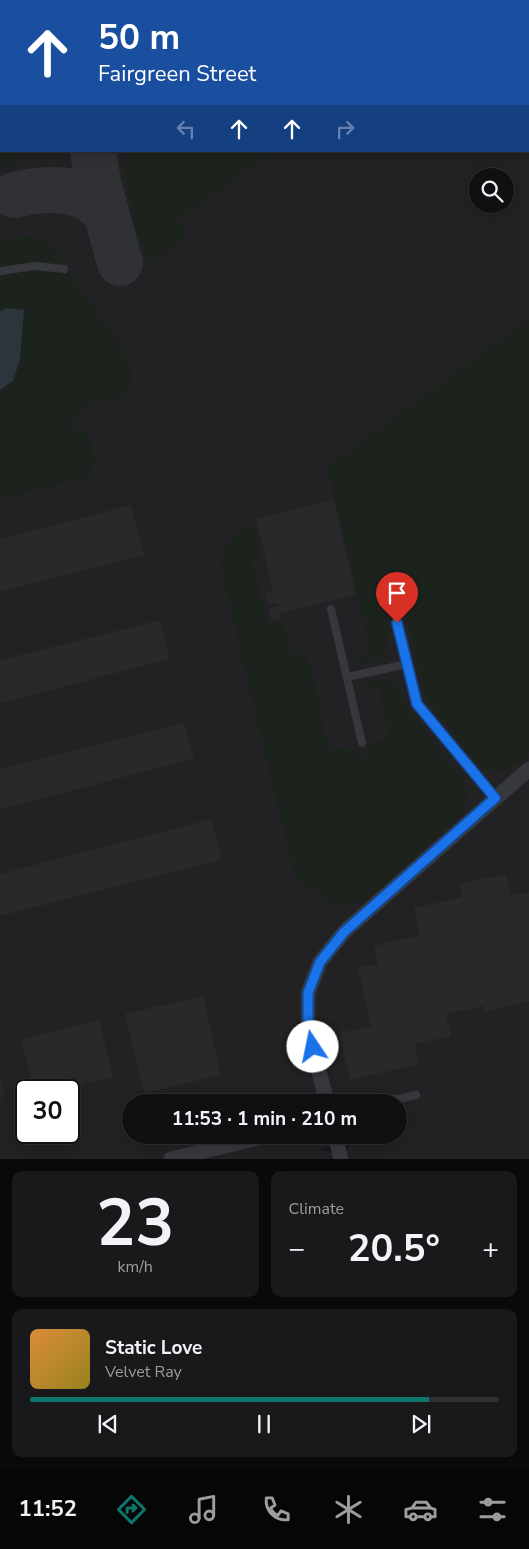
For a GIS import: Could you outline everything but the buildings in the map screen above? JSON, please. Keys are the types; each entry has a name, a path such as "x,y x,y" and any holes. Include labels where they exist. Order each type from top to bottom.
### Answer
{"street":[{"path":"325,1094 308,1029 308,993 320,962 344,932 529,768"},
{"path":"171,1159 234,1144"},
{"path":"338,1144 342,1159"}],"lane":[{"path":"0,271 35,266 64,269"},
{"path":"331,608 362,743"},
{"path":"397,623 417,704 495,798"},
{"path":"347,677 407,664"},
{"path":"407,1098 416,1095"}],"shaded area":[{"path":"0,152 529,152 529,1159 349,1159 347,1152 349,1144 407,1144 407,1094 122,1094 122,1144 339,1144 319,1150 331,1152 340,1159 0,1159"},
{"path":"0,152 26,152 0,171"},
{"path":"129,152 272,152 180,219 185,236 153,261 146,259 142,247 125,181 125,167"},
{"path":"17,235 35,238 51,247 120,343 134,377 126,395 81,408 83,415 69,419 73,432 87,429 95,459 88,477 0,499 0,242"},
{"path":"6,308 24,310 20,359 13,381 0,390 0,312"},
{"path":"529,319 529,754 511,768 494,771 479,766 428,699 424,691 406,614 385,619 389,644 382,658 355,665 353,663 353,660 371,655 327,467"},
{"path":"253,525 261,558 251,560 268,624 283,621 290,654 307,650 329,751 348,747 352,750 357,748 359,757 369,754 368,746 374,744 377,740 390,739 378,688 363,691 359,688 361,684 384,679 395,683 412,715 462,780 466,790 465,803 460,816 367,900 359,903 343,904 329,901 316,892 311,885 308,889 295,877 221,563 223,560 221,551 224,550 240,530"}],"taxiway":[{"path":"93,152 98,183 120,263"},
{"path":"15,195 39,191 65,191 89,199 99,206 107,216"}],"route":[{"path":"313,1047 308,1029 308,993 320,962 344,932 495,798 417,704 397,623"}]}
